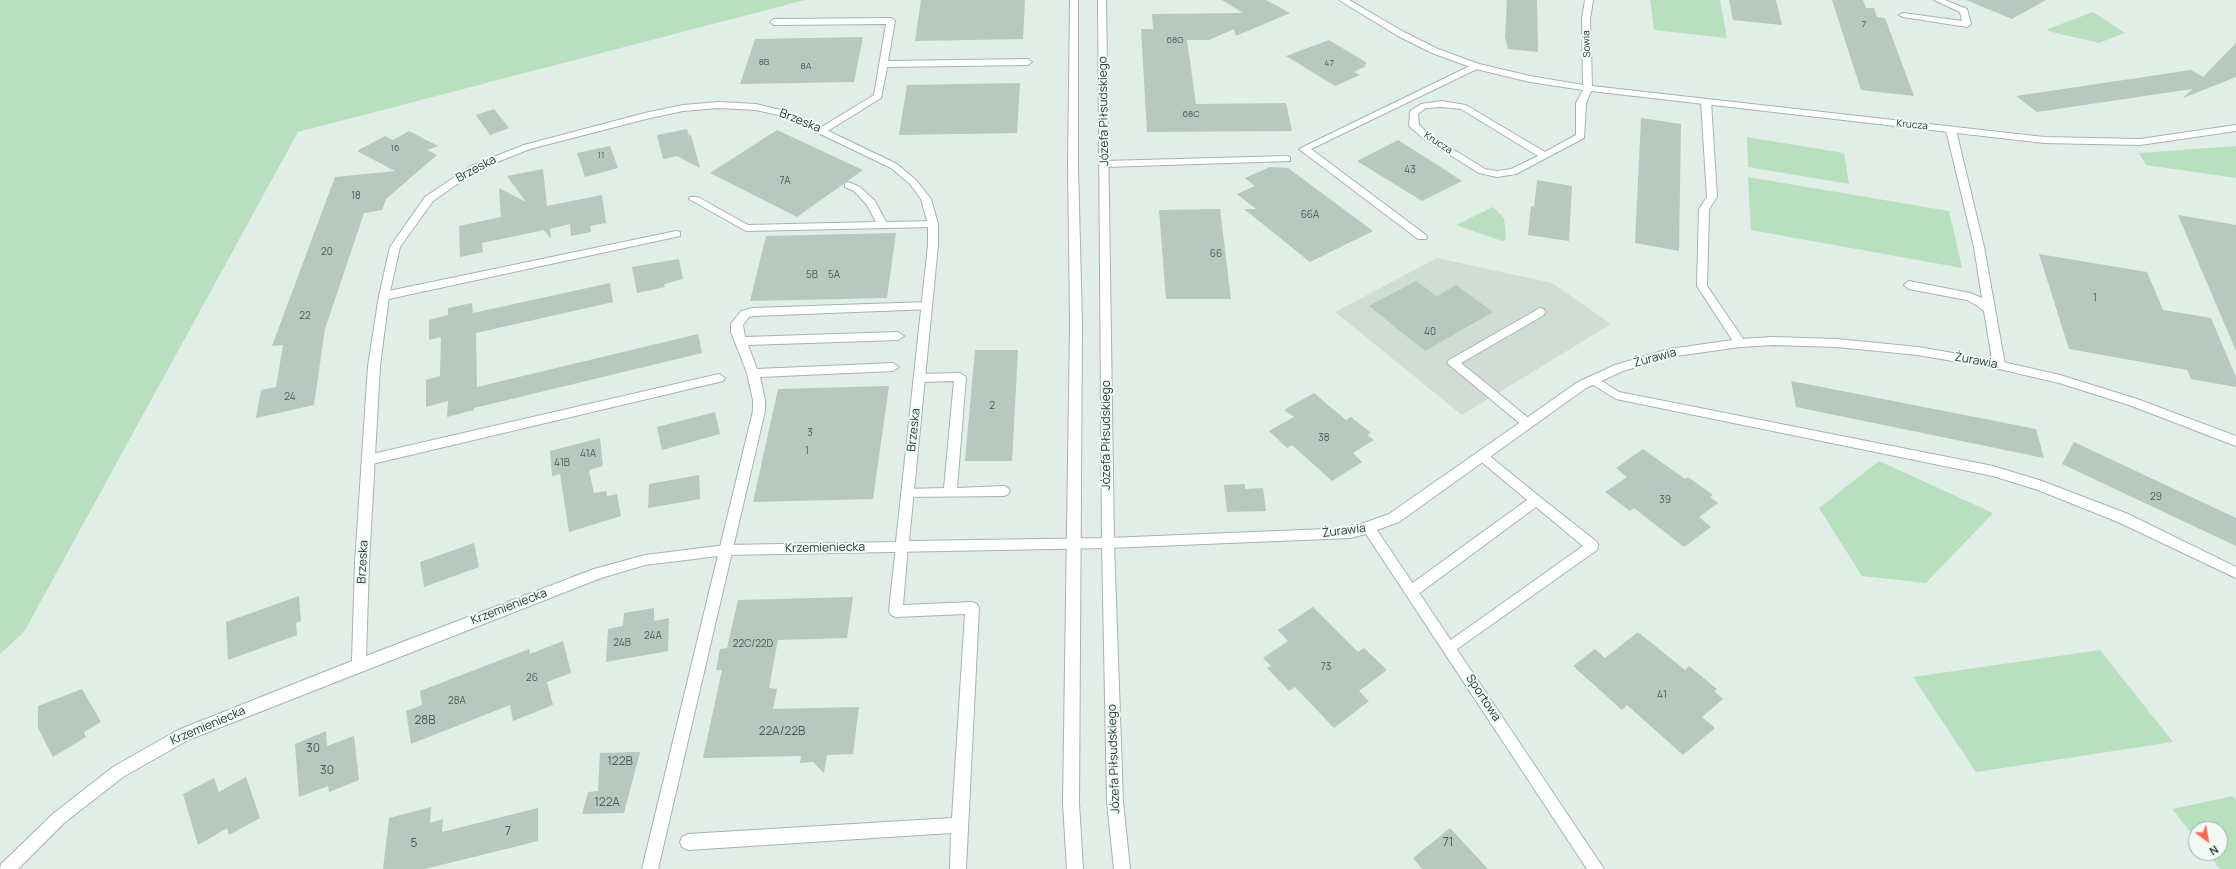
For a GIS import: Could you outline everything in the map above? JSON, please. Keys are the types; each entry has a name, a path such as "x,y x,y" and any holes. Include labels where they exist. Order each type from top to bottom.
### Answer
{"street":[{"path":"1074,0 1073,167 1076,329 1071,802 1075,869"},
{"name":"Józefa Piłsudskiego","path":"1102,0 1108,543 1115,802 1122,869"},
{"name":"Krucza","path":"1343,0 1400,34 1435,51 1476,66 1530,79 1588,88 2044,140 2140,142 2236,128"},
{"name":"Sowia","path":"1588,88 1586,19 1589,0"},
{"path":"1903,15 1967,24 1964,11 1938,0"},
{"path":"774,22 891,21 878,96 823,130"},
{"path":"883,64 1028,62"},
{"path":"1422,237 1304,149 1476,66"},
{"name":"Krucza","path":"1545,156 1463,107 1441,104 1424,106 1413,113 1414,126 1427,137 1482,171 1497,174 1513,172 1545,156 1581,136 1581,104 1588,88"},
{"path":"1706,102 1712,197 1704,209 1702,286 1740,343"},
{"name":"Brzeska","path":"359,664 362,563 374,366 384,296 395,247 429,199 474,168 500,156 527,147 645,116 683,108 719,105 756,107 786,114 823,130 894,166 914,182 926,199 933,224 933,245 896,611 972,608 958,825"},
{"path":"1951,130 1980,247 1999,365"},
{"path":"1105,164 1287,159"},
{"path":"848,185 857,189 871,203 883,225"},
{"path":"694,199 746,228 933,224"},
{"path":"384,296 676,234"},
{"path":"1909,285 1970,297 1980,302 1989,310"},
{"path":"650,869 759,411 760,400 753,373 740,342 737,324 745,314 753,312 927,306"},
{"path":"1527,423 1453,364 1540,312"},
{"path":"740,342 898,336"},
{"name":"Żurawia","path":"1073,544 1343,533 1369,528 1394,518 1582,385 1619,368 1669,353 1740,343 1837,343 1918,351 1999,365 2060,380 2133,402 2236,441"},
{"path":"753,373 893,367"},
{"path":"920,378 960,377 950,493"},
{"path":"368,460 719,378"},
{"path":"1594,380 1616,395 1993,471 2042,486 2123,518 2236,573"},
{"path":"1450,648 1592,546 1482,456"},
{"path":"907,494 1004,491"},
{"path":"1412,591 1536,500"},
{"name":"Sportowa","path":"1369,528 1596,869"},
{"name":"Krzemieniecka","path":"7,869 59,818 118,772 183,735 359,664 599,573 645,560 726,550 1073,544"},
{"path":"688,842 958,825 958,869"}],"shaded area":[{"path":"1437,258 1552,283 1611,324 1462,415 1335,312"}],"green space":[{"path":"0,0 805,0 298,132 24,632 0,654"},
{"path":"1650,0 1720,0 1727,38 1654,30"},
{"path":"2093,12 2125,33 2099,43 2048,31 2048,29"},
{"path":"1747,137 1844,153 1849,184 1748,167"},
{"path":"2236,146 2236,178 2146,165 2139,153"},
{"path":"1748,177 1949,211 1962,268 1751,230"},
{"path":"1493,207 1504,218 1506,240 1502,241 1456,225"},
{"path":"1879,461 1993,513 1926,583 1862,576 1819,508"},
{"path":"2100,650 2173,742 1976,772 1913,677"},
{"path":"2233,796 2236,800 2236,869 2220,869 2214,861 2228,861 2228,821 2188,821 2188,829 2172,809"}],"building":[{"path":"921,0 1025,0 1023,39 915,41"},
{"path":"1222,0 1266,0 1290,13 1236,36 1234,29 1209,40 1187,40 1196,104 1286,103 1292,131 1147,132 1141,29 1153,29 1152,14 1243,13"},
{"path":"1507,0 1537,0 1538,52 1508,49 1505,37"},
{"path":"1729,0 1776,0 1782,25 1733,20"},
{"path":"1832,0 1863,0 1866,8 1874,8 1877,17 1885,18 1914,96 1861,90"},
{"path":"1966,0 2046,0 2012,19"},
{"path":"863,37 854,82 740,84 755,39"},
{"path":"1329,40 1367,63 1364,65 1366,66 1354,72 1360,75 1335,86 1286,56"},
{"path":"2236,43 2236,77 2183,98 2192,89 2037,112 2016,96 2191,70 2203,77"},
{"path":"1020,83 1017,133 899,135 907,85"},
{"path":"494,109 509,128 490,135 476,115"},
{"path":"1641,118 1681,124 1679,251 1635,243"},
{"path":"687,129 689,136 691,135 700,168 677,156 663,159 657,135"},
{"path":"777,130 863,170 797,217 710,173"},
{"path":"409,131 438,146 427,150 437,155 386,199 382,210 364,213 325,329 314,405 256,418 261,390 276,387 283,345 272,346 335,177 395,171 357,151 385,136 393,140"},
{"path":"1398,140 1462,181 1422,201 1357,161"},
{"path":"610,146 618,168 585,177 577,153"},
{"path":"1270,167 1288,168 1373,231 1310,262 1244,209 1256,209 1237,194 1255,186 1245,178"},
{"path":"543,169 547,206 602,195 606,223 590,226 591,232 571,236 570,224 550,229 551,239 544,230 482,243 483,252 460,257 459,226 501,217 499,188 526,202 507,176"},
{"path":"1537,180 1572,186 1569,241 1528,235 1531,206 1534,207"},
{"path":"1220,209 1231,299 1166,299 1159,210"},
{"path":"2178,215 2236,225 2236,351"},
{"path":"896,233 887,298 750,301 766,236"},
{"path":"2039,254 2147,272 2163,310 2211,318 2236,377 2236,387 2191,379 2187,370 2069,349"},
{"path":"679,259 683,279 664,284 665,287 637,293 632,267"},
{"path":"1416,281 1437,296 1456,285 1493,312 1425,351 1369,306"},
{"path":"610,283 613,302 476,333 477,387 698,334 702,353 474,408 474,410 447,417 448,401 426,407 426,380 440,376 441,337 429,340 429,320 448,315 448,308 472,303 473,313"},
{"path":"975,350 1018,350 1012,461 965,461"},
{"path":"1791,381 2036,429 2044,458 1796,407"},
{"path":"889,386 873,499 753,502 778,389"},
{"path":"1314,393 1346,420 1351,417 1371,433 1367,435 1374,440 1353,453 1362,462 1332,481 1292,445 1287,448 1269,431 1294,417 1284,410"},
{"path":"715,412 720,434 662,450 657,427"},
{"path":"600,438 603,466 589,470 594,493 606,491 607,496 617,494 621,516 569,532 560,474 552,476 550,451"},
{"path":"2074,442 2236,518 2236,546 2062,464"},
{"path":"1643,449 1685,479 1688,477 1713,495 1710,497 1718,503 1699,517 1711,527 1684,547 1634,508 1630,511 1605,492 1627,477 1616,468"},
{"path":"699,475 700,499 648,508 649,484"},
{"path":"1245,484 1245,489 1263,488 1266,511 1227,512 1224,485"},
{"path":"474,543 479,567 424,587 420,562"},
{"path":"299,596 301,621 296,623 297,635 228,660 226,622"},
{"path":"853,597 847,638 778,640 769,688 777,689 773,709 859,707 853,754 827,755 824,773 813,762 800,763 801,756 703,758 722,670 716,670 720,649 727,648 738,600"},
{"path":"1313,607 1358,652 1364,648 1387,670 1359,691 1369,701 1334,728 1295,687 1289,691 1267,668 1271,666 1263,658 1288,641 1278,630"},
{"path":"654,608 654,621 669,618 668,651 606,662 608,629 623,626 624,613"},
{"path":"1638,632 1685,670 1689,666 1717,689 1714,691 1723,699 1702,717 1715,728 1683,755 1627,705 1622,710 1573,666 1595,649 1605,658"},
{"path":"563,641 571,673 547,682 553,705 513,721 510,705 411,744 406,711 422,705 420,691 529,649 530,654"},
{"path":"82,689 101,722 84,732 86,737 53,757 38,728 38,706"},
{"path":"326,731 327,746 354,736 359,780 329,792 328,786 299,797 295,744"},
{"path":"640,752 624,813 582,814 588,792 598,791 600,753"},
{"path":"246,777 260,818 229,835 227,828 198,845 183,794 214,778 219,792"},
{"path":"431,807 430,823 443,819 442,832 538,808 538,841 425,869 383,869 389,818"},
{"path":"1450,828 1488,869 1422,869 1413,858"}]}
